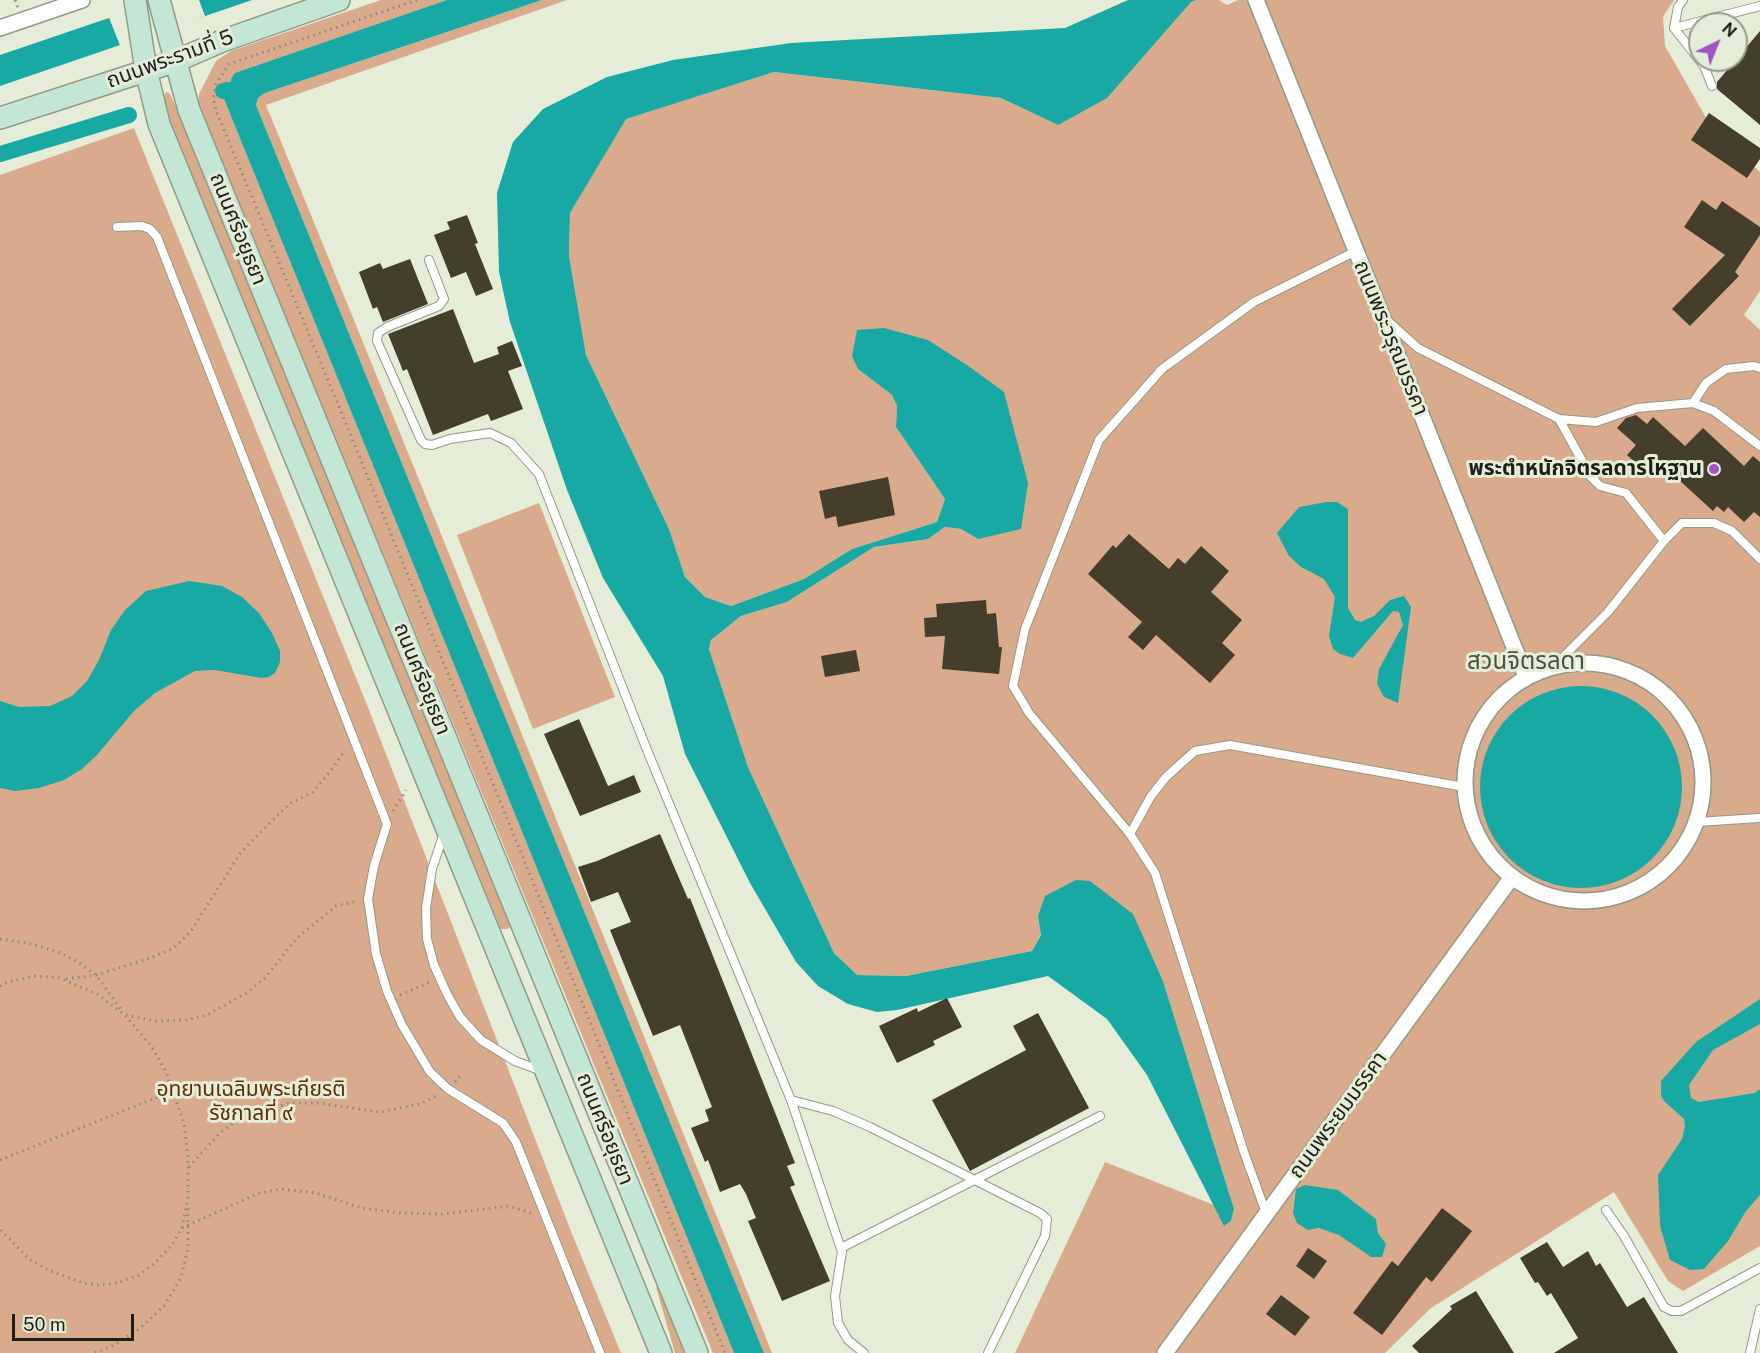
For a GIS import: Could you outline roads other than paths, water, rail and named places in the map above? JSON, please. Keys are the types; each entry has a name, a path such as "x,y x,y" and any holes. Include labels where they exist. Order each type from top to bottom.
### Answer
{"main road":[{"name":"ถนนศรีอยุธยา","path":"159,0 189,110 697,1353"},
{"name":"ถนนพระรามที่ 5","path":"0,118 176,61 222,41 339,0"},
{"name":"ถนนศรีอยุธยา","path":"135,1 146,70 159,124 661,1353"},
{"path":"499,957 531,945"}],"street":[{"path":"0,28 82,0"},
{"name":"ถนนพระวรุณมรรคา","path":"1256,0 1526,677"},
{"path":"1575,662 1617,667 1645,680 1670,700 1683,716 1700,754 1703,775 1702,796 1696,822 1680,854 1650,882 1631,892 1611,898 1570,901 1549,896 1512,877 1483,847 1467,808 1464,787 1469,746 1488,709 1502,694 1526,677 1555,665 1575,662"},
{"name":"ถนนพระยมมรรคา","path":"1165,1353 1512,877"}],"lane":[{"path":"1683,0 1678,7 1674,28 1704,66 1712,86"},
{"path":"1674,28 1760,6"},
{"path":"117,227 142,226 150,229 156,237 387,824 374,866 368,899 376,954 390,999 402,1025 430,1072 448,1089 503,1123 516,1142 600,1353"},
{"path":"1266,1213 1244,1152 1155,873 1130,834 1029,713 1013,686 1025,629 1099,440 1162,369 1254,302 1356,250"},
{"path":"429,260 444,299 439,306 387,327 378,333 377,341 421,440 425,444 432,445 450,439 490,433 511,443 539,474 645,745 791,1100 842,1252 835,1296 837,1323 848,1340 864,1353"},
{"path":"1382,315 1418,348 1559,419 1596,422 1637,408 1693,403 1714,411 1760,446"},
{"path":"1693,403 1706,383 1726,369 1754,366 1760,368"},
{"path":"1559,419 1591,477 1600,486 1626,493 1664,541"},
{"path":"1555,665 1608,612 1664,541 1682,523 1714,523 1732,531 1760,559"},
{"path":"1130,834 1151,796 1166,777 1195,751 1230,745 1464,787"},
{"path":"1696,822 1760,818"},
{"path":"446,826 432,869 426,908 427,939 440,978 460,1017 481,1040 515,1061 547,1072"},
{"path":"791,1100 818,1106 842,1115 1040,1213 1047,1220 1045,1236 988,1353"},
{"path":"841,1248 1100,1116"},
{"path":"1606,1210 1624,1236 1664,1306 1672,1311 1681,1311 1760,1268"},
{"path":"1750,1353 1760,1309"}],"water":[{"path":"162,0 252,0 0,86 0,55"},
{"path":"447,0 542,0 265,93 258,98 256,105 764,1353 734,1353 224,99 235,73"},
{"path":"1128,0 1197,0 1191,2 1107,98 1058,125 1001,98 774,72 626,119 570,213 569,256 586,355 669,529 685,577 705,597 731,606 804,579 852,549 937,522 945,499 896,427 897,406 892,395 858,369 852,356 857,330 884,328 928,340 1004,392 1028,483 1021,529 978,539 961,529 945,527 928,539 874,547 787,602 741,616 711,640 709,649 748,767 834,953 857,975 906,976 1032,951 1041,935 1038,916 1045,896 1076,880 1090,881 1133,914 1163,981 1234,1209 1231,1221 1224,1226 1147,1075 1107,1019 1048,976 897,1010 877,1012 848,1004 818,986 796,962 750,883 685,754 663,676 603,578 567,490 510,322 499,272 497,193 513,142 543,109 607,77 673,60 791,43 1065,28"},
{"path":"1337,502 1348,509 1348,608 1355,620 1361,622 1374,616 1390,600 1404,596 1411,607 1398,703 1384,697 1377,684 1379,669 1403,625 1399,612 1393,611 1353,658 1340,654 1333,649 1329,636 1335,597 1324,579 1301,567 1289,556 1277,533 1299,507"},
{"path":"189,581 222,586 242,597 259,613 280,651 280,662 275,673 261,678 215,670 195,671 155,693 134,711 97,755 82,769 64,780 39,788 15,791 0,788 0,701 19,707 50,706 72,696 87,681 99,660 111,630 125,610 146,591"},
{"path":"1581,686 1601,688 1620,694 1637,703 1659,723 1674,748 1680,767 1682,787 1680,807 1674,826 1665,843 1645,865 1620,880 1601,886 1581,888 1561,886 1542,880 1525,871 1503,851 1488,826 1482,807 1480,787 1482,767 1488,748 1497,731 1517,709 1542,694 1561,688"},
{"path":"1760,999 1760,1024 1713,1050 1689,1085 1691,1098 1699,1102 1755,1093 1760,1089 1760,1195 1746,1211 1728,1241 1704,1269 1690,1270 1670,1260 1660,1226 1658,1175 1682,1139 1685,1126 1684,1119 1661,1096 1661,1081 1696,1042"},
{"path":"1305,1185 1338,1190 1376,1219 1378,1233 1386,1244 1382,1257 1371,1257 1339,1235 1319,1228 1308,1230 1297,1223 1293,1213 1296,1189"}],"waterway":[{"path":"223,91 227,90"},
{"path":"0,154 129,115"}],"place":[{"name":"พระตำหนักจิตรลดารโหฐาน","path":"1714,469"}],"district":[{"name":"สวนจิตรลดา","path":"1526,662"}],"park label":[{"name":"อุทยานเฉลิมพระเกียรติ รัชกาลที่ ๙","path":"251,1102"}]}
